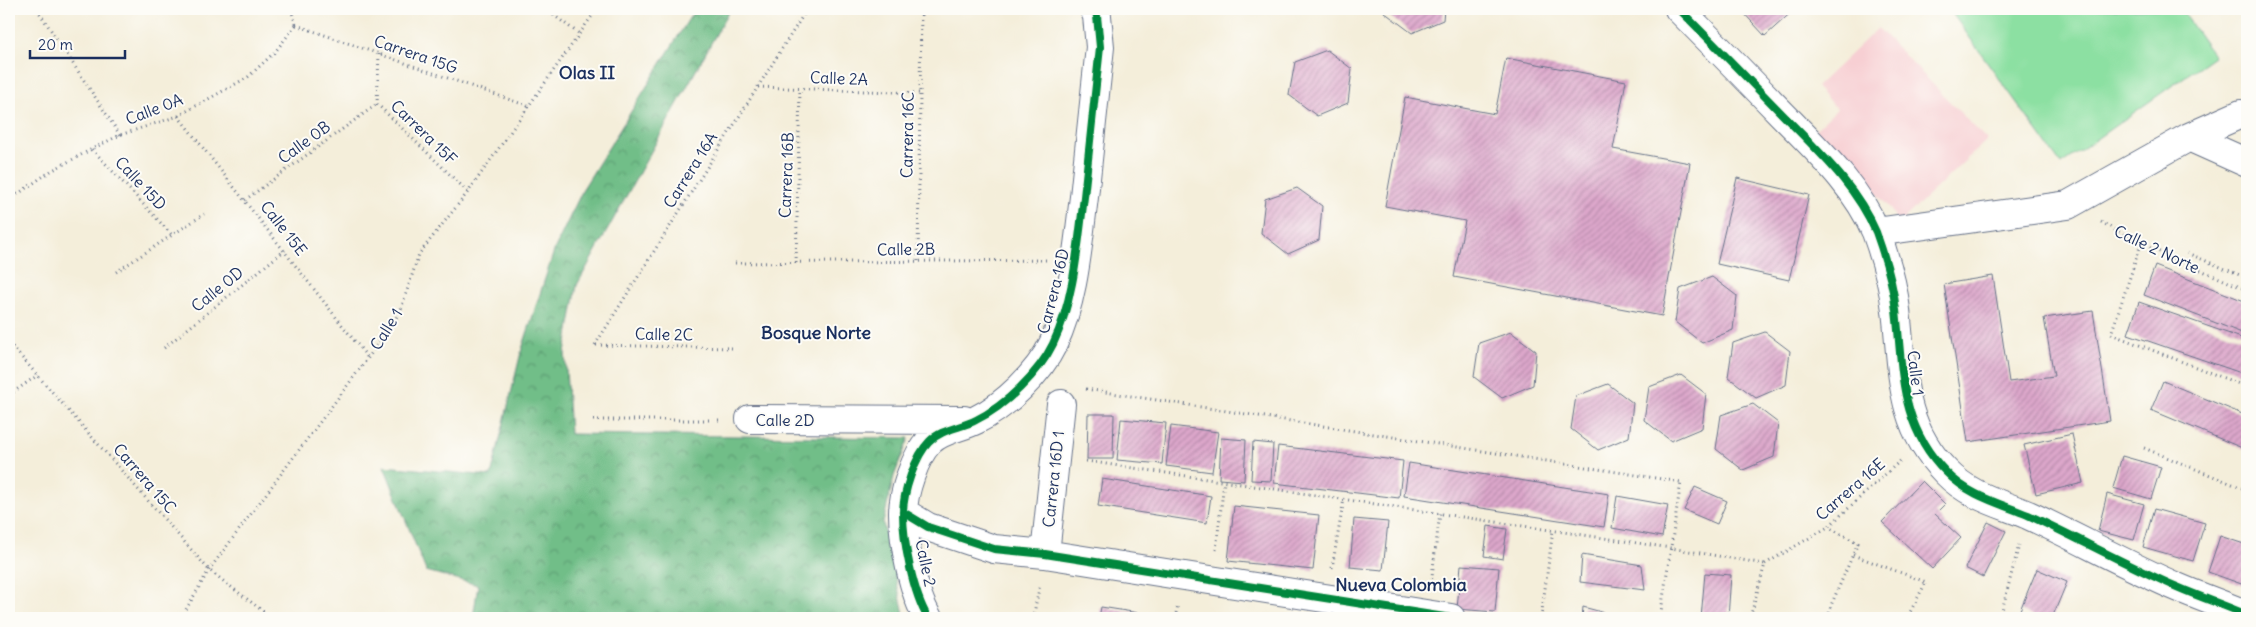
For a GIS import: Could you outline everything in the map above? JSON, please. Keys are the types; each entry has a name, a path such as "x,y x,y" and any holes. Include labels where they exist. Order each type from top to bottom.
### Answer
{"street":[{"name":"Carrera 16D","path":"903,512 909,482 918,459 929,442 945,432 976,420 1006,400 1030,378 1053,345 1066,306 1077,260 1100,47 1097,16 1094,9"},
{"name":"Calle 1","path":"1679,9 1826,159 1861,204 1876,232 1887,266 1895,308 1903,385 1907,404 1922,442 1946,473 1965,489 2027,515 2176,586 2247,615"},
{"path":"1876,232 2068,204 2189,137 2244,114"},
{"path":"2189,137 2247,163"},
{"name":"Carrera 16D 1","path":"1045,554 1061,404"},
{"name":"Calle 2D","path":"750,420 976,420"},
{"path":"903,512 928,527 994,550 1045,554 1439,616"},
{"name":"Calle 2","path":"903,512 910,570 922,608 928,618"}],"path":[{"path":"37,9 120,135"},
{"path":"291,9 296,25"},
{"path":"545,9 578,34"},
{"path":"116,272 204,214"},
{"path":"2142,244 2111,334 2247,387"},
{"path":"2186,253 2247,278"},
{"path":"9,395 38,375"},
{"path":"1061,404 1057,385 1681,482 1660,618"},
{"path":"2144,448 2247,490"},
{"path":"1055,456 1553,530 1764,564 1750,618"},
{"path":"1212,580 1224,482"},
{"path":"1327,598 1344,499"},
{"path":"1439,616 1440,513"},
{"path":"2000,618 2027,515"},
{"path":"1828,527 1858,543 1832,603 1828,618"},
{"path":"1541,618 1553,530"},
{"path":"1853,555 1926,582 1908,618"}],"shaded area":[{"path":"1878,28 1987,140 1898,224 1891,209 1815,130 1837,109 1816,87"}],"green space":[{"path":"695,9 730,9 577,285 565,353 570,434 909,438 894,476 883,523 905,618 473,618 478,585 426,571 384,466 491,476 521,352 555,248 584,187"},
{"path":"1949,9 2181,9 2214,56 2061,164"}],"building":[{"path":"1385,9 1444,9 1443,20 1412,33 1384,12"},
{"path":"1740,9 1795,9 1765,36"},
{"path":"1327,50 1352,69 1348,103 1317,116 1289,95 1295,62"},
{"path":"1506,58 1626,81 1613,149 1690,163 1662,316 1454,277 1465,221 1385,206 1405,97 1495,114"},
{"path":"1737,178 1809,195 1789,280 1717,264"},
{"path":"1297,188 1322,206 1319,240 1288,254 1261,233 1265,199"},
{"path":"2155,266 2247,302 2247,335 2144,295"},
{"path":"1993,276 2009,382 2054,376 2044,318 2093,311 2110,421 1968,442 1944,284"},
{"path":"1712,277 1737,296 1733,330 1702,343 1675,322 1680,289"},
{"path":"2139,302 2247,340 2247,375 2128,334"},
{"path":"1511,332 1536,351 1533,385 1502,398 1474,377 1479,343"},
{"path":"1765,332 1790,351 1786,385 1756,398 1728,377 1733,343"},
{"path":"1681,375 1706,394 1702,428 1671,441 1644,420 1649,387"},
{"path":"2163,381 2247,416 2247,450 2151,410"},
{"path":"1608,384 1633,403 1629,437 1598,450 1571,429 1576,396"},
{"path":"1753,404 1778,423 1774,457 1743,470 1716,449 1721,415"},
{"path":"1088,414 1114,414 1113,459 1087,459"},
{"path":"1121,419 1166,423 1162,464 1117,460"},
{"path":"1171,426 1218,432 1212,472 1166,466"},
{"path":"2072,434 2083,483 2036,494 2024,445"},
{"path":"1221,438 1246,440 1244,481 1219,479"},
{"path":"1253,442 1273,444 1271,481 1251,480"},
{"path":"1278,446 1403,461 1399,498 1274,483"},
{"path":"2122,456 2161,467 2151,499 2113,488"},
{"path":"1409,463 1609,494 1604,527 1404,496"},
{"path":"1102,479 1211,496 1207,523 1098,506"},
{"path":"1922,481 1945,504 1935,514 1961,538 1932,569 1882,522"},
{"path":"1695,487 1727,501 1717,524 1684,510"},
{"path":"2107,494 2144,504 2134,540 2098,531"},
{"path":"1617,496 1668,505 1662,537 1612,528"},
{"path":"1234,506 1319,515 1313,570 1228,561"},
{"path":"2154,509 2205,523 2193,561 2143,547"},
{"path":"1354,519 1388,522 1383,570 1350,567"},
{"path":"1988,522 2006,531 1983,577 1965,568"},
{"path":"1488,526 1507,529 1503,559 1484,556"},
{"path":"2220,536 2247,545 2247,586 2208,572"},
{"path":"1582,555 1642,565 1645,590 1580,582"},
{"path":"1461,565 1499,568 1495,612 1457,609"},
{"path":"2037,569 2067,582 2052,618 2039,618 2020,610"},
{"path":"1705,573 1731,575 1728,618 1701,618"},
{"path":"1101,607 1164,617 1164,618 1099,618"},
{"path":"1583,607 1624,618 1582,618"}],"cycle path":[{"path":"928,618 913,581 907,552 903,513 908,485 919,456 929,442 939,434 970,423 987,414 1020,388 1047,355 1060,327 1070,291 1084,197 1100,47 1097,16 1094,9"},
{"path":"1679,9 1835,169 1868,215 1876,232 1893,290 1903,376 1911,416 1919,435 1931,454 1946,472 1974,493 2028,515 2158,579 2247,615"},
{"path":"903,512 928,527 994,549 1045,554 1451,618"}],"district":[{"name":"Olas II","path":"587,72"},
{"name":"Bosque Norte","path":"816,332"},
{"name":"Nueva Colombia","path":"1401,584"}]}
